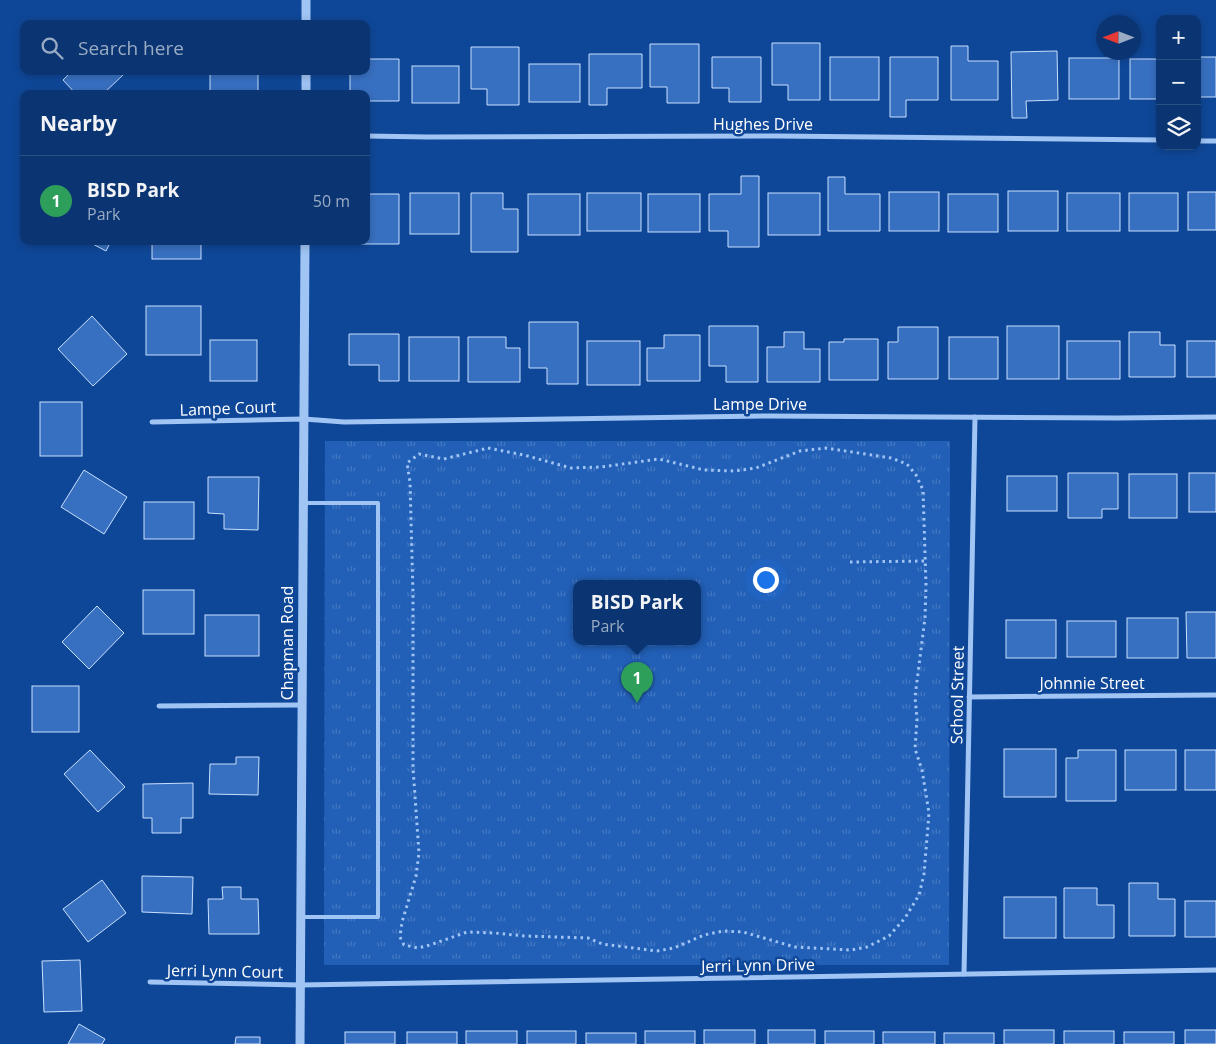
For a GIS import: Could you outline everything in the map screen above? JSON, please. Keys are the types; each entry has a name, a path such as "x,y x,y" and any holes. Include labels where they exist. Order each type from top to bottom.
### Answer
{"street":[{"path":"306,0 306,20"},
{"path":"306,75 306,90"},
{"name":"Hughes Drive","path":"370,136 778,136 1156,140"},
{"path":"1201,141 1216,141"},
{"name":"Chapman Road","path":"300,1044 305,245"},
{"name":"Lampe Drive","path":"304,418 344,422 768,416 1216,417"},
{"name":"School Street","path":"964,974 975,417"},
{"name":"Lampe Court","path":"152,422 304,418"},
{"name":"Johnnie Street","path":"969,697 1216,695"},
{"path":"159,706 302,705"},
{"name":"Jerri Lynn Drive","path":"300,984 1216,970"},
{"name":"Jerri Lynn Court","path":"150,982 300,984"}],"lane":[{"path":"300,918 378,918 378,503 303,503"}],"path":[{"path":"488,448 524,455 571,468 601,467 659,459 704,470 756,468 800,451 826,448 891,458 907,464 916,474 922,490 925,562 925,618 915,697 917,718 914,737 914,749 922,770 929,813 924,874 918,895 905,918 889,936 867,947 851,950 795,947 743,932 723,931 704,935 674,948 657,951 602,944 588,938 467,932 418,948 404,945 400,937 402,922 416,876 419,853 413,768 413,594 408,463 419,454 444,459 488,448"},
{"path":"850,562 925,562"}],"green space":[{"path":"325,441 950,441 949,965 324,965"}],"building":[{"path":"772,43 820,43 820,100 788,100 788,85 772,85"},
{"path":"650,44 699,44 699,103 667,103 667,87 650,87"},
{"path":"951,46 968,46 968,61 998,61 998,100 951,100"},
{"path":"471,47 519,47 519,105 487,105 487,89 471,89"},
{"path":"1057,51 1058,100 1026,101 1027,118 1012,118 1011,52"},
{"path":"589,54 642,54 642,88 607,88 607,105 589,105"},
{"path":"712,57 761,57 761,102 729,102 729,88 712,88"},
{"path":"830,57 879,57 879,100 830,100"},
{"path":"890,57 938,57 938,100 906,100 906,117 890,117"},
{"path":"1201,57 1216,57 1216,97 1201,97"},
{"path":"1069,58 1119,60 1119,99 1069,99"},
{"path":"370,59 399,59 399,101 370,101 370,90 350,90 350,75 370,75"},
{"path":"1156,59 1156,99 1130,99 1130,60"},
{"path":"529,64 580,64 580,102 529,102"},
{"path":"412,66 459,66 459,103 412,103"},
{"path":"68,75 123,75 107,90 72,90 63,80"},
{"path":"210,75 258,75 258,90 210,90"},
{"path":"741,176 759,176 759,247 728,247 728,231 709,231 709,194 741,194"},
{"path":"828,177 845,177 845,194 880,194 880,231 828,231"},
{"path":"1008,191 1058,191 1058,231 1008,231"},
{"path":"889,192 939,192 939,231 889,231"},
{"path":"1188,192 1216,192 1216,230 1188,230"},
{"path":"410,193 459,193 459,234 410,234"},
{"path":"471,193 503,193 503,209 518,209 518,252 471,252"},
{"path":"587,193 641,193 641,231 587,231"},
{"path":"768,193 820,193 820,235 768,235"},
{"path":"1067,193 1120,193 1120,231 1067,231"},
{"path":"1129,193 1178,193 1178,231 1129,231"},
{"path":"370,194 399,194 399,244 370,244"},
{"path":"528,194 580,194 580,235 528,235"},
{"path":"648,194 700,194 700,232 648,232"},
{"path":"948,194 998,194 998,232 948,232"},
{"path":"95,245 109,245 106,251"},
{"path":"152,245 201,245 201,259 152,259"},
{"path":"146,306 201,306 201,355 146,355"},
{"path":"92,316 127,354 93,386 58,349"},
{"path":"529,322 578,322 578,384 547,384 547,368 529,368"},
{"path":"709,326 758,326 758,382 726,382 726,366 709,366"},
{"path":"1007,326 1059,326 1059,379 1007,379"},
{"path":"898,327 938,327 938,379 888,379 888,342 898,342"},
{"path":"784,332 804,332 804,349 820,349 820,382 767,382 767,347 784,347"},
{"path":"1129,332 1160,332 1160,345 1175,345 1175,377 1129,377"},
{"path":"349,334 399,334 399,381 379,381 379,365 349,365"},
{"path":"664,335 700,335 700,381 647,381 647,348 664,348"},
{"path":"409,337 459,337 459,381 409,381"},
{"path":"468,337 506,337 506,348 520,348 520,382 468,382"},
{"path":"949,337 998,337 998,379 949,379"},
{"path":"844,339 878,339 878,380 829,380 829,342 844,342"},
{"path":"210,340 257,340 257,381 210,381"},
{"path":"587,341 640,341 640,385 587,385"},
{"path":"1067,341 1120,341 1120,379 1067,379"},
{"path":"1187,341 1216,341 1216,377 1187,377"},
{"path":"40,402 82,402 82,456 40,456"},
{"path":"84,470 127,497 104,534 61,507"},
{"path":"1068,473 1118,473 1118,509 1102,509 1102,518 1068,518"},
{"path":"1189,473 1216,473 1216,512 1189,512"},
{"path":"1129,474 1177,474 1177,518 1129,518"},
{"path":"1007,476 1057,476 1057,511 1007,511"},
{"path":"208,477 259,477 258,530 224,529 224,514 208,513"},
{"path":"144,502 194,502 194,539 144,539"},
{"path":"143,590 194,590 194,634 143,634"},
{"path":"97,606 124,633 89,669 62,642"},
{"path":"1186,612 1216,612 1216,658 1187,658"},
{"path":"205,615 259,615 259,656 205,656"},
{"path":"1127,618 1178,618 1178,658 1127,658"},
{"path":"1006,620 1056,620 1056,658 1006,658"},
{"path":"1067,621 1116,621 1116,657 1067,657"},
{"path":"32,686 79,686 79,732 32,732"},
{"path":"1004,749 1056,749 1056,797 1004,797"},
{"path":"90,750 125,787 98,812 64,774"},
{"path":"1078,750 1116,750 1116,801 1066,801 1066,758 1078,758"},
{"path":"1125,750 1176,750 1176,790 1125,790"},
{"path":"1185,750 1216,750 1216,790 1185,790"},
{"path":"236,757 259,757 258,795 209,794 210,764 236,764"},
{"path":"193,783 193,818 181,818 181,833 152,833 152,818 143,818 143,784"},
{"path":"142,876 193,877 192,914 142,912"},
{"path":"102,880 126,913 88,942 63,909"},
{"path":"1129,883 1158,883 1158,899 1175,899 1175,936 1129,936"},
{"path":"222,887 241,887 241,899 258,899 259,934 209,934 208,899 223,899"},
{"path":"1064,888 1097,888 1097,905 1114,905 1114,938 1064,938"},
{"path":"1004,897 1056,897 1056,938 1004,938"},
{"path":"1185,901 1216,901 1216,937 1185,937"},
{"path":"80,960 82,1011 44,1012 42,961"},
{"path":"79,1024 105,1039 102,1044 68,1044"},
{"path":"704,1030 755,1030 755,1044 704,1044"},
{"path":"768,1030 815,1030 815,1044 768,1044"},
{"path":"1004,1030 1054,1030 1054,1044 1004,1044"},
{"path":"1185,1030 1216,1030 1216,1044 1185,1044"},
{"path":"466,1031 517,1031 517,1044 466,1044"},
{"path":"527,1031 576,1031 576,1044 527,1044"},
{"path":"645,1031 695,1031 695,1044 645,1044"},
{"path":"825,1031 874,1031 874,1044 825,1044"},
{"path":"1064,1031 1114,1031 1114,1044 1064,1044"},
{"path":"345,1032 395,1032 395,1044 345,1044"},
{"path":"407,1032 457,1032 457,1044 407,1044"},
{"path":"883,1032 935,1032 935,1044 883,1044"},
{"path":"1124,1032 1174,1032 1174,1044 1124,1044"},
{"path":"586,1033 636,1033 636,1044 586,1044"},
{"path":"944,1033 994,1033 994,1044 944,1044"},
{"path":"236,1037 260,1037 260,1044 235,1044"}],"place":[{"name":"BISD Park","path":"637,703"}]}
